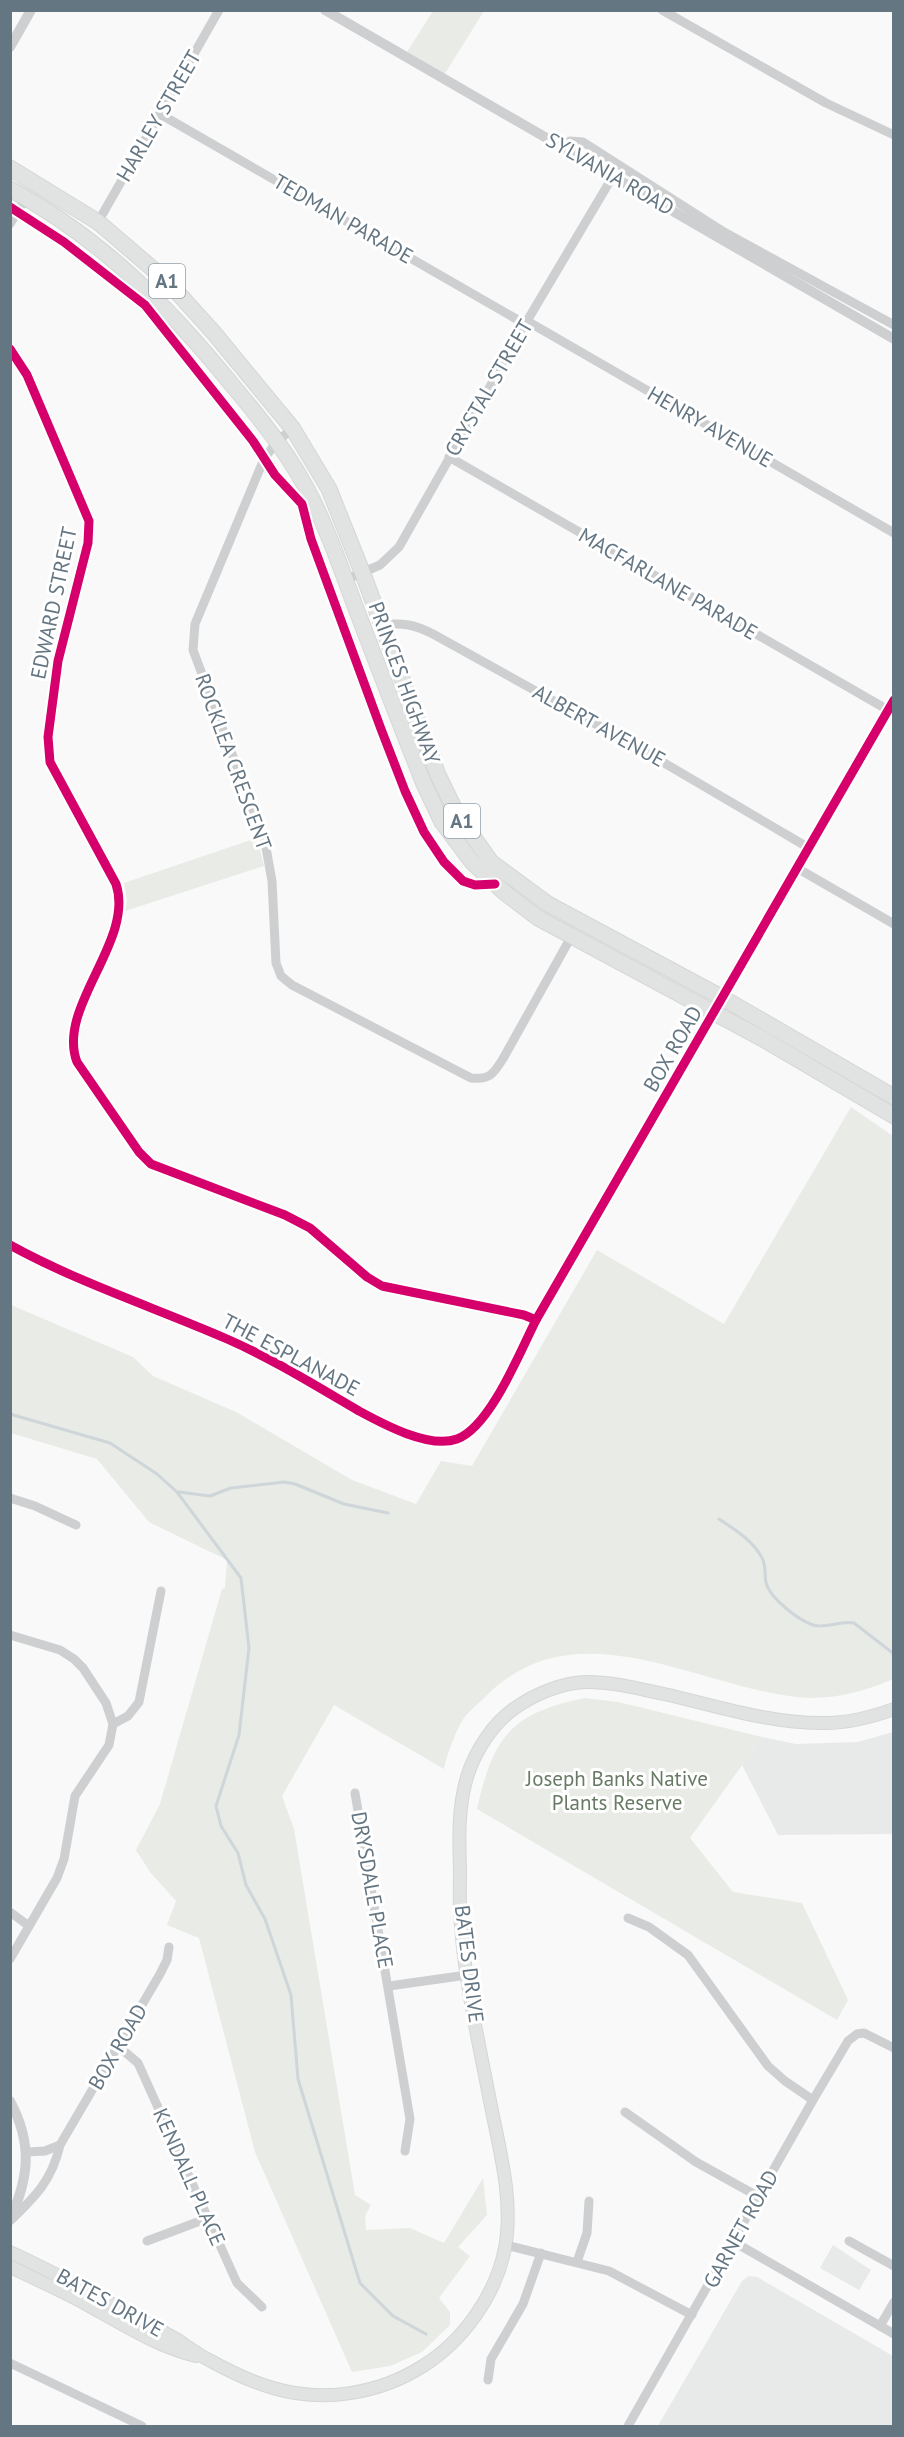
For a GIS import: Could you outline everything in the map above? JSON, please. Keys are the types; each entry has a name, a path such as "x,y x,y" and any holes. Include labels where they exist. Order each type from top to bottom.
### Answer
{"highway":[{"name":"PRINCES HIGHWAY","path":"10,168 98,222 168,282 214,333 292,429 329,489 438,775 457,814 491,862 548,904 723,998 894,1097"},
{"name":"PRINCES HIGHWAY","path":"10,189 103,250 154,296 202,347 278,440 314,502 424,784 442,822 472,862 504,892 538,918 763,1039 894,1116"}],"main road":[{"name":"BATES DRIVE","path":"10,2267 75,2298 145,2337 176,2351 206,2359 271,2388 308,2394 348,2394 396,2380 432,2361 464,2330 493,2285 506,2245 507,2217 504,2183 467,1975 460,1912 459,1834 462,1798 466,1779 480,1748 491,1732 513,1709 558,1688 584,1682 616,1684 794,1722 827,1724 857,1720 894,1709"},
{"name":"BATES DRIVE","path":"10,2252 87,2290 179,2341 206,2359"}],"street":[{"path":"11,45 31,10"},
{"name":"HARLEY STREET","path":"98,222 219,10"},
{"name":"SYLVANIA ROAD","path":"325,10 894,339"},
{"path":"662,10 826,104 894,135"},
{"name":"TEDMAN PARADE","path":"160,114 526,322"},
{"path":"563,147 570,141 583,142 724,232 894,325"},
{"name":"CRYSTAL STREET","path":"345,580 363,574 390,558 399,547 526,322 613,176"},
{"path":"10,224 26,198"},
{"name":"HENRY AVENUE","path":"526,322 894,533"},
{"name":"EDWARD STREET","path":"10,349 27,375 89,521 88,543 58,661 48,737 51,762 116,884 120,904 116,925 75,1028 73,1052 77,1062 139,1152 151,1164 302,1223 367,1277 382,1286 536,1320"},
{"name":"ROCKLEA CRESCENT","path":"292,429 278,440 264,459 195,624 193,650 265,842 272,881 276,963 281,976 292,985 471,1078 483,1080 494,1073 504,1057 571,937"},
{"name":"MACFARLANE PARADE","path":"449,457 888,710"},
{"name":"ALBERT AVENUE","path":"382,625 402,622 416,625 637,747 809,848"},
{"name":"BOX ROAD","path":"486,1416 536,1320 894,700"},
{"path":"797,868 894,924"},
{"name":"THE ESPLANADE","path":"10,1245 263,1355 369,1417 422,1438 434,1441 454,1440 473,1430 486,1416"},
{"path":"10,1498 35,1506 76,1525"},
{"path":"113,1724 128,1716 140,1702 161,1591"},
{"path":"10,1635 60,1650 74,1659 83,1668 105,1703 113,1724 109,1746 75,1796 64,1859 57,1878 10,1959"},
{"name":"DRYSDALE PLACE","path":"355,1793 410,2119 405,2151"},
{"path":"10,1912 29,1926"},
{"path":"628,1918 650,1927 688,1955 768,2066 813,2100"},
{"name":"BOX ROAD","path":"11,2220 38,2195 56,2164 60,2145 160,1974 167,1960 169,1947"},
{"name":"DRYSDALE PLACE","path":"389,1986 467,1975"},
{"name":"GARNET ROAD","path":"628,2427 848,2041 857,2034 870,2035 894,2048"},
{"name":"KENDALL PLACE","path":"117,2046 138,2063 237,2283 262,2307"},
{"path":"10,2101 23,2130 27,2157 10,2196"},
{"path":"625,2112 696,2162 759,2197"},
{"path":"27,2157 60,2145"},
{"name":"BOX ROAD","path":"11,2220 19,2199 27,2157"},
{"path":"577,2262 587,2233 590,2201"},
{"path":"147,2241 208,2218"},
{"path":"849,2241 894,2266"},
{"path":"734,2242 894,2334"},
{"path":"506,2245 615,2273 692,2315"},
{"path":"488,2380 491,2359 523,2304 541,2253"},
{"path":"880,2326 894,2302"},
{"path":"10,2363 142,2427"}],"shaded area":[{"path":"893,1732 893,1834 778,1835 742,1765 762,1737 796,1744 858,1742"},
{"path":"833,2245 871,2270 859,2290 820,2268"},
{"path":"749,2276 757,2277 893,2356 893,2426 658,2426 742,2281"}],"green space":[{"path":"433,11 484,11 444,75 407,52"},
{"path":"257,838 264,866 125,911 127,900 124,883"},
{"path":"851,1107 893,1136 893,1679 846,1694 808,1698 756,1690 634,1658 594,1654 555,1657 518,1671 471,1710 458,1728 444,1769 334,1705 282,1796 294,1829 355,2195 371,2205 365,2216 366,2230 410,2228 444,2243 483,2178 487,2215 458,2247 470,2256 439,2298 450,2312 450,2325 422,2352 390,2366 352,2372 255,2152 199,1938 167,1925 176,1901 150,1872 136,1850 160,1804 222,1589 225,1588 227,1560 149,1522 97,1459 11,1433 11,1305 133,1357 153,1376 236,1412 352,1480 416,1504 441,1461 472,1466 597,1250 724,1324"},
{"name":"Joseph Banks Native Plants Reserve","path":"585,1698 618,1702 762,1737 690,1838 733,1892 802,1903 848,2000 837,2020 477,1809 490,1764 498,1747 509,1732 522,1721 539,1712 559,1704"}],"waterway":[{"path":"10,1414 110,1443 157,1474 177,1492 241,1578 249,1648 239,1735 216,1806 221,1826 238,1853 246,1885 265,1919 291,1995 298,2079 360,2283 393,2316 426,2334"},
{"path":"179,1492 210,1496 231,1488 284,1482 295,1484 344,1504 388,1513"},
{"path":"719,1519 742,1535 757,1550 763,1559 769,1589 779,1602 793,1613 818,1626 854,1623 894,1654"}],"cycle path":[{"path":"10,207 64,242 145,305 253,441 275,475 302,504 311,539 381,729 424,832 444,862 463,881 475,885 495,884"},
{"path":"10,349 27,375 89,521 88,543 58,661 48,737 50,762 116,884 119,906 115,928 77,1019 73,1041 77,1062 139,1152 151,1164 285,1215 310,1228 367,1277 382,1286 524,1315 536,1320"},
{"path":"10,1245 90,1283 261,1355 359,1411 406,1434 433,1441 446,1441 457,1439 469,1432 481,1420 503,1387 536,1320 894,700"}]}
